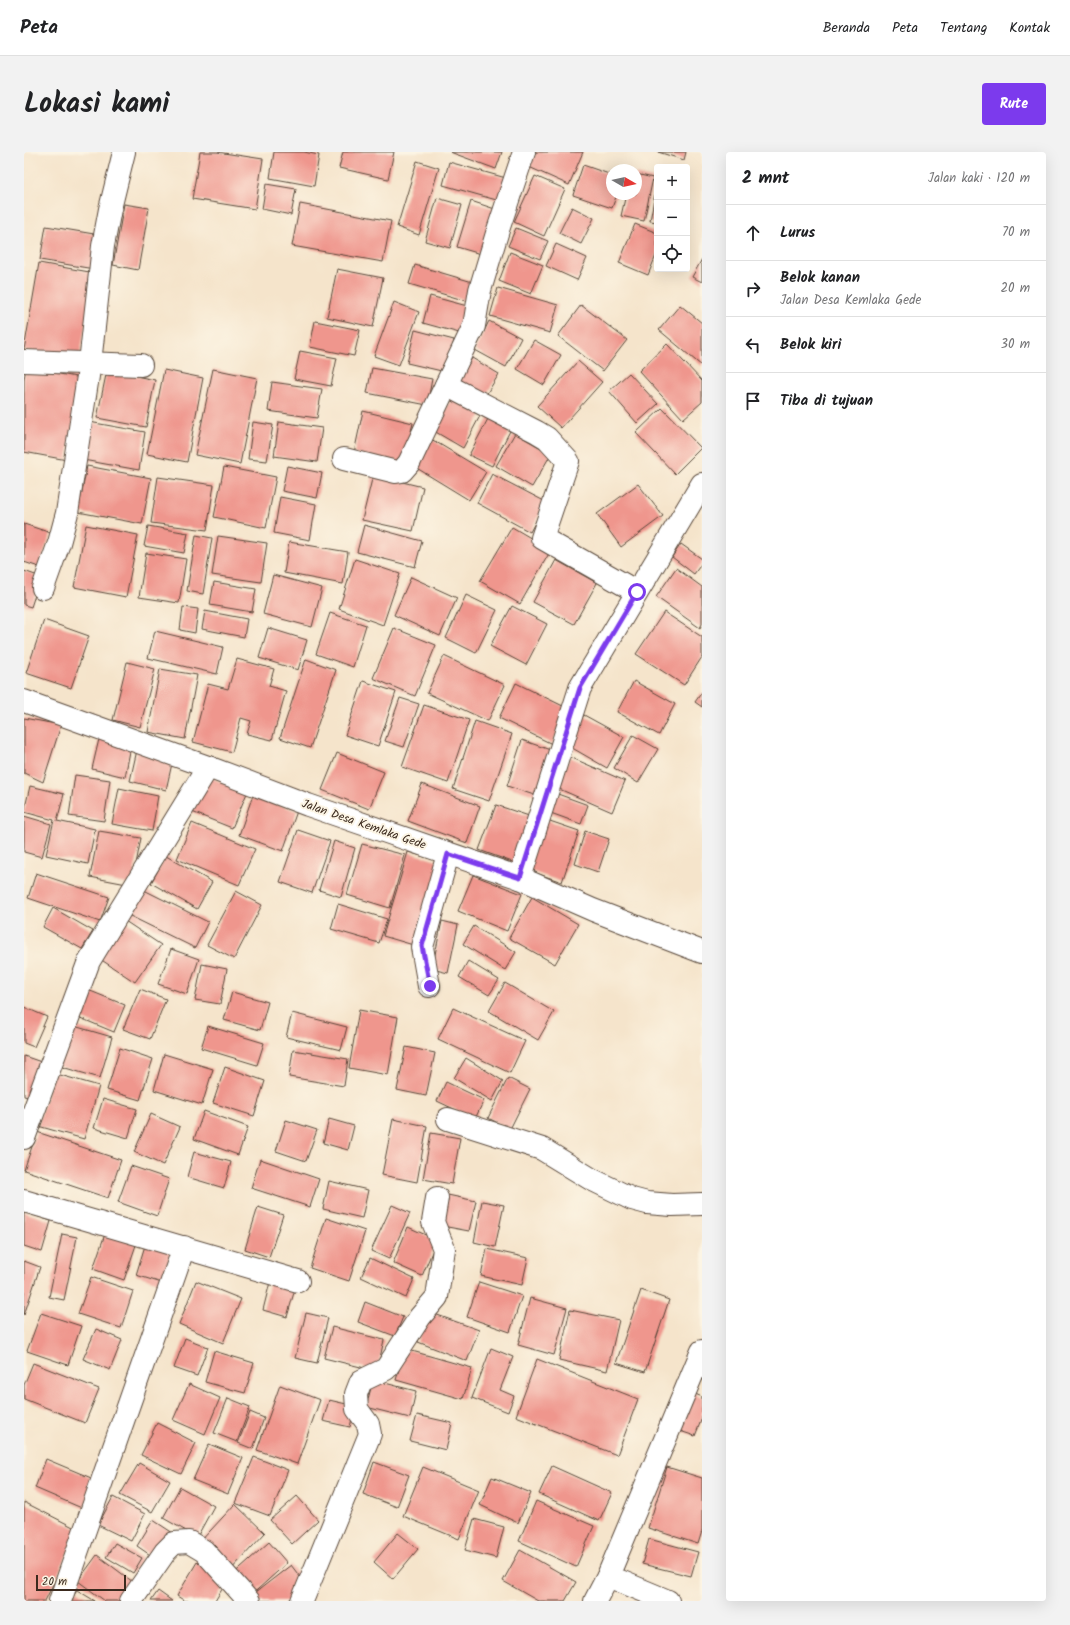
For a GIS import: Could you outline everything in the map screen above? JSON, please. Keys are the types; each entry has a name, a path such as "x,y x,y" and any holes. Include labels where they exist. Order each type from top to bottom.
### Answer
{"street":[{"path":"43,588 59,543 67,513 90,363 103,246 110,209 124,152"},
{"path":"344,459 388,471 402,471 409,463 474,326 480,290 524,152"},
{"path":"24,361 141,365"},
{"path":"446,385 547,438 568,461 542,538 637,592"},
{"path":"520,878 580,688 702,484"},
{"name":"Jalan Desa Kemlaka Gede","path":"24,701 208,767 308,805 520,878 593,910 702,950"},
{"path":"24,1138 89,961 208,767"},
{"path":"430,986 422,946 448,854"},
{"path":"448,1119 542,1149 591,1179 632,1199 647,1204 702,1204"},
{"path":"302,1601 370,1434 368,1424 357,1409 356,1394 361,1381 386,1369 420,1317 437,1296 444,1249 432,1222 437,1198"},
{"path":"24,1200 298,1281"},
{"path":"60,1601 184,1247"},
{"path":"595,1601 608,1576 702,1352"},
{"path":"130,1601 165,1552 174,1543 189,1542 204,1551 249,1601"},
{"path":"608,1576 668,1601"}],"building":[{"path":"200,152 217,152 263,159 255,209 192,199"},
{"path":"274,152 304,152 319,155 314,186 270,178"},
{"path":"343,152 394,152 388,179 339,168"},
{"path":"450,152 502,152 496,169"},
{"path":"536,152 583,152 569,185 529,167"},
{"path":"658,152 686,152 684,160"},
{"path":"417,161 439,168 419,235 397,227"},
{"path":"449,162 506,178 500,201 443,185"},
{"path":"583,165 606,173 606,200 615,200 612,208 573,195"},
{"path":"642,175 653,178 644,221 621,216 625,200 642,200"},
{"path":"535,176 565,189 544,236 514,222"},
{"path":"266,184 296,189 291,215 262,209"},
{"path":"437,198 462,205 450,248 425,241"},
{"path":"654,199 654,222 650,221"},
{"path":"471,201 498,210 484,255 457,247"},
{"path":"124,204 149,208 138,270 113,265"},
{"path":"300,204 391,221 383,262 292,246"},
{"path":"572,207 594,218 581,244 559,233"},
{"path":"635,224 654,232 654,260 648,275 619,263"},
{"path":"46,226 100,235 94,269 40,260"},
{"path":"516,228 548,241 540,259 508,246"},
{"path":"556,244 587,258 577,280 546,266"},
{"path":"510,252 543,265 531,294 499,281"},
{"path":"702,259 702,282 692,277"},
{"path":"39,263 95,273 79,360 24,350"},
{"path":"415,265 476,283 470,302 409,284"},
{"path":"337,269 383,278 373,327 327,317"},
{"path":"498,288 558,305 550,333 490,316"},
{"path":"430,296 471,307 463,334 423,323"},
{"path":"394,302 419,312 399,365 374,356"},
{"path":"581,305 627,340 603,371 558,336"},
{"path":"680,305 702,323 702,366 659,330"},
{"path":"315,321 360,330 354,356 310,347"},
{"path":"489,321 521,338 506,367 475,350"},
{"path":"415,330 454,340 446,372 407,363"},
{"path":"534,340 561,355 544,385 517,369"},
{"path":"667,344 702,381 702,402 683,419 639,371"},
{"path":"300,351 337,358 331,386 294,379"},
{"path":"472,358 499,374 484,398 458,382"},
{"path":"578,361 602,382 561,428 537,406"},
{"path":"26,368 82,378 67,460 24,452 24,379"},
{"path":"372,368 432,379 427,405 367,393"},
{"path":"213,369 257,378 240,464 195,455"},
{"path":"107,370 155,380 146,427 97,418"},
{"path":"164,370 203,378 187,462 147,454"},
{"path":"629,373 658,404 637,423 609,391"},
{"path":"272,382 322,389 317,418 268,411"},
{"path":"452,398 481,414 463,448 434,431"},
{"path":"662,408 701,448 675,474 636,433"},
{"path":"363,411 413,423 403,465 354,453"},
{"path":"490,415 512,427 492,466 469,455"},
{"path":"89,422 145,432 139,470 83,460"},
{"path":"253,422 273,425 267,461 248,459"},
{"path":"279,422 322,428 317,462 274,456"},
{"path":"515,433 551,454 532,487 496,466"},
{"path":"431,439 486,472 469,500 415,467"},
{"path":"87,466 151,478 142,524 78,512"},
{"path":"287,466 322,473 317,498 282,491"},
{"path":"224,467 276,477 266,528 214,517"},
{"path":"492,474 546,502 530,532 477,503"},
{"path":"373,475 423,487 413,531 362,520"},
{"path":"158,477 214,485 207,530 151,523"},
{"path":"638,484 663,516 621,547 597,514"},
{"path":"280,497 316,504 310,540 274,533"},
{"path":"24,524 51,533 39,567 24,562"},
{"path":"86,525 138,535 126,597 74,587"},
{"path":"364,525 422,541 415,567 357,552"},
{"path":"148,526 188,533 184,553 144,546"},
{"path":"512,527 551,550 520,604 480,581"},
{"path":"196,535 212,538 203,594 187,591"},
{"path":"218,536 267,543 261,582 212,575"},
{"path":"289,542 348,552 343,584 284,573"},
{"path":"681,544 702,559 702,563 694,574 672,557"},
{"path":"146,553 186,559 179,603 139,597"},
{"path":"355,559 400,574 383,625 339,609"},
{"path":"556,560 597,583 574,624 533,602"},
{"path":"676,568 702,587 702,624 700,628 656,597"},
{"path":"24,571 41,577 31,607 24,605"},
{"path":"273,575 322,588 312,627 263,614"},
{"path":"411,577 457,598 440,636 394,615"},
{"path":"214,582 256,589 252,612 210,605"},
{"path":"466,595 497,610 476,653 446,638"},
{"path":"512,606 547,624 526,665 490,646"},
{"path":"183,607 198,609 195,633 180,630"},
{"path":"205,611 247,619 244,637 202,629"},
{"path":"664,612 702,637 702,657 684,685 636,654"},
{"path":"330,613 366,625 353,667 316,654"},
{"path":"44,620 89,636 71,688 26,673"},
{"path":"268,628 307,640 298,670 259,658"},
{"path":"394,628 436,645 415,696 373,678"},
{"path":"155,631 223,647 217,674 148,658"},
{"path":"444,656 505,685 488,721 427,693"},
{"path":"237,659 274,669 269,686 286,691 272,740 247,734 251,721 241,718 232,752 193,742 208,684 228,689"},
{"path":"306,659 336,670 310,748 280,738"},
{"path":"127,662 155,669 140,727 113,720"},
{"path":"160,669 197,675 185,739 148,732"},
{"path":"363,681 396,692 378,746 345,735"},
{"path":"634,681 675,704 659,735 617,712"},
{"path":"516,683 569,709 552,744 499,718"},
{"path":"702,692 702,707 695,702"},
{"path":"400,698 419,704 404,747 385,741"},
{"path":"424,705 469,720 448,783 402,767"},
{"path":"584,715 624,737 607,768 567,745"},
{"path":"24,718 61,725 43,782 24,773"},
{"path":"475,721 512,734 489,801 453,789"},
{"path":"633,735 658,749 638,783 614,768"},
{"path":"99,739 131,746 125,777 92,769"},
{"path":"522,740 556,752 540,797 507,786"},
{"path":"137,750 173,759 166,790 130,781"},
{"path":"337,753 384,772 369,809 322,790"},
{"path":"570,757 625,781 612,812 557,788"},
{"path":"75,775 110,780 104,821 69,816"},
{"path":"207,776 247,793 232,828 192,812"},
{"path":"422,784 480,806 467,843 408,821"},
{"path":"30,786 64,794 57,821 95,829 88,864 46,855 54,820 24,812"},
{"path":"119,788 158,796 152,831 112,824"},
{"path":"555,793 588,805 581,824 548,812"},
{"path":"253,795 297,811 283,851 239,835"},
{"path":"496,805 532,817 515,863 479,850"},
{"path":"24,816 51,824 42,857 24,852"},
{"path":"544,819 579,831 562,882 527,870"},
{"path":"192,823 255,849 239,885 177,859"},
{"path":"298,830 330,841 312,893 280,882"},
{"path":"99,831 141,838 132,885 90,877"},
{"path":"585,831 609,839 598,872 575,864"},
{"path":"334,841 355,848 341,897 319,890"},
{"path":"362,844 405,855 390,908 347,895"},
{"path":"408,852 444,863 420,947 383,936"},
{"path":"166,856 212,882 197,909 151,883"},
{"path":"36,873 109,897 100,922 28,898"},
{"path":"473,875 522,894 507,931 458,911"},
{"path":"140,888 208,922 195,948 126,914"},
{"path":"236,891 262,905 234,959 207,945"},
{"path":"532,897 578,924 555,964 509,938"},
{"path":"338,904 387,919 379,943 331,929"},
{"path":"53,908 93,931 82,949 43,927"},
{"path":"122,919 161,945 135,982 97,957"},
{"path":"442,921 458,925 448,973 432,969"},
{"path":"474,926 516,952 505,970 463,944"},
{"path":"171,949 199,959 187,994 158,984"},
{"path":"468,961 499,980 489,995 459,977"},
{"path":"202,964 227,969 220,1004 195,1000"},
{"path":"505,983 554,1012 538,1040 489,1011"},
{"path":"83,988 125,1005 114,1032 73,1015"},
{"path":"140,989 166,999 150,1039 123,1029"},
{"path":"232,992 268,1002 260,1030 224,1020"},
{"path":"24,1007 47,1017 34,1047 24,1043"},
{"path":"453,1008 525,1041 510,1073 438,1039"},
{"path":"359,1010 398,1017 388,1075 349,1068"},
{"path":"292,1013 347,1027 341,1050 286,1037"},
{"path":"67,1024 112,1037 100,1078 55,1065"},
{"path":"208,1026 264,1043 257,1065 201,1048"},
{"path":"406,1047 435,1053 426,1096 397,1090"},
{"path":"120,1048 153,1059 140,1100 107,1090"},
{"path":"293,1050 348,1059 344,1086 289,1077"},
{"path":"164,1054 213,1069 202,1105 154,1090"},
{"path":"24,1056 44,1063 32,1098 24,1096"},
{"path":"466,1058 503,1081 492,1101 454,1078"},
{"path":"225,1067 265,1081 254,1116 213,1103"},
{"path":"53,1073 99,1086 84,1139 38,1126"},
{"path":"508,1078 530,1089 510,1129 488,1118"},
{"path":"446,1082 484,1100 475,1119 437,1101"},
{"path":"103,1099 137,1109 128,1138 94,1128"},
{"path":"204,1111 248,1127 238,1155 194,1139"},
{"path":"151,1114 180,1127 163,1165 134,1152"},
{"path":"329,1119 354,1126 348,1150 323,1143"},
{"path":"393,1119 427,1126 417,1182 382,1175"},
{"path":"286,1120 317,1130 306,1161 276,1151"},
{"path":"37,1132 121,1160 108,1198 24,1170"},
{"path":"431,1133 460,1138 452,1184 423,1179"},
{"path":"194,1152 231,1162 224,1188 187,1177"},
{"path":"260,1159 319,1179 310,1207 251,1188"},
{"path":"131,1166 169,1179 157,1216 118,1202"},
{"path":"329,1181 368,1190 362,1218 323,1209"},
{"path":"443,1194 476,1201 469,1231 437,1225"},
{"path":"482,1201 504,1205 495,1247 474,1242"},
{"path":"392,1205 410,1213 389,1259 371,1251"},
{"path":"258,1207 283,1215 269,1257 245,1249"},
{"path":"24,1212 51,1221 42,1252 24,1246"},
{"path":"326,1218 365,1231 349,1281 310,1268"},
{"path":"408,1227 437,1240 422,1276 393,1263"},
{"path":"106,1231 137,1242 124,1280 93,1269"},
{"path":"62,1234 77,1237 64,1300 49,1297"},
{"path":"147,1239 173,1248 162,1283 136,1275"},
{"path":"487,1249 528,1258 522,1285 481,1276"},
{"path":"370,1258 414,1279 406,1298 361,1277"},
{"path":"24,1261 40,1267 24,1315"},
{"path":"91,1277 133,1291 121,1328 78,1314"},
{"path":"196,1281 241,1299 223,1343 179,1324"},
{"path":"270,1282 295,1289 287,1317 263,1310"},
{"path":"479,1282 522,1296 510,1332 467,1317"},
{"path":"641,1290 669,1300 645,1372 616,1363"},
{"path":"530,1298 567,1308 554,1355 518,1345"},
{"path":"365,1302 403,1317 395,1336 358,1322"},
{"path":"570,1310 619,1320 607,1371 559,1360"},
{"path":"429,1312 479,1330 467,1361 418,1342"},
{"path":"41,1313 81,1326 68,1365 27,1351"},
{"path":"306,1313 328,1318 317,1363 295,1358"},
{"path":"332,1327 384,1340 377,1371 324,1358"},
{"path":"96,1329 122,1340 110,1370 83,1359"},
{"path":"185,1338 208,1347 197,1376 174,1368"},
{"path":"491,1348 513,1357 500,1390 514,1396 508,1412 472,1398"},
{"path":"405,1349 472,1368 463,1399 396,1380"},
{"path":"214,1351 254,1363 245,1393 205,1382"},
{"path":"537,1359 638,1399 617,1455 516,1416"},
{"path":"33,1363 99,1389 85,1423 24,1399 24,1385"},
{"path":"373,1380 416,1391 410,1418 366,1407"},
{"path":"189,1384 220,1398 205,1434 173,1420"},
{"path":"280,1385 320,1400 297,1464 257,1450"},
{"path":"691,1392 702,1397 702,1418 695,1436 677,1430"},
{"path":"228,1398 250,1407 237,1442 214,1433"},
{"path":"329,1400 355,1406 350,1427 323,1421"},
{"path":"250,1412 264,1418 253,1449 238,1443"},
{"path":"417,1415 452,1423 446,1450 410,1441"},
{"path":"157,1423 196,1443 181,1474 141,1455"},
{"path":"209,1444 243,1458 228,1494 193,1480"},
{"path":"254,1457 288,1470 270,1516 235,1503"},
{"path":"46,1459 96,1480 84,1509 35,1488"},
{"path":"374,1462 409,1475 397,1507 363,1494"},
{"path":"139,1463 170,1481 152,1512 120,1495"},
{"path":"552,1466 612,1493 599,1521 539,1494"},
{"path":"423,1467 479,1490 459,1539 403,1516"},
{"path":"667,1467 702,1478 702,1531 698,1544 648,1528"},
{"path":"492,1477 531,1493 518,1523 480,1505"},
{"path":"180,1487 214,1506 197,1537 163,1518"},
{"path":"297,1496 318,1520 292,1544 270,1520"},
{"path":"113,1497 145,1514 131,1541 98,1525"},
{"path":"536,1501 594,1526 576,1567 519,1541"},
{"path":"24,1502 79,1530 45,1601 24,1601"},
{"path":"235,1504 265,1533 229,1572 198,1544"},
{"path":"474,1519 504,1527 496,1558 465,1550"},
{"path":"153,1520 173,1533 156,1559 137,1546"},
{"path":"398,1533 418,1549 393,1579 374,1562"},
{"path":"649,1539 698,1552 691,1576 642,1564"},
{"path":"269,1542 287,1563 248,1598 230,1577"},
{"path":"115,1543 142,1558 133,1573 106,1557"},
{"path":"520,1550 576,1582 565,1601 538,1601 503,1581"},
{"path":"97,1555 133,1582 119,1601 105,1601 78,1581"},
{"path":"197,1562 227,1581 215,1601 185,1601 177,1596"},
{"path":"291,1565 307,1586 288,1601 255,1601 251,1596"},
{"path":"77,1590 95,1601 71,1601"},
{"path":"158,1591 172,1601 151,1601"}],"route":[{"path":"430,986 422,946 448,854 520,878 580,688 637,592"}]}
